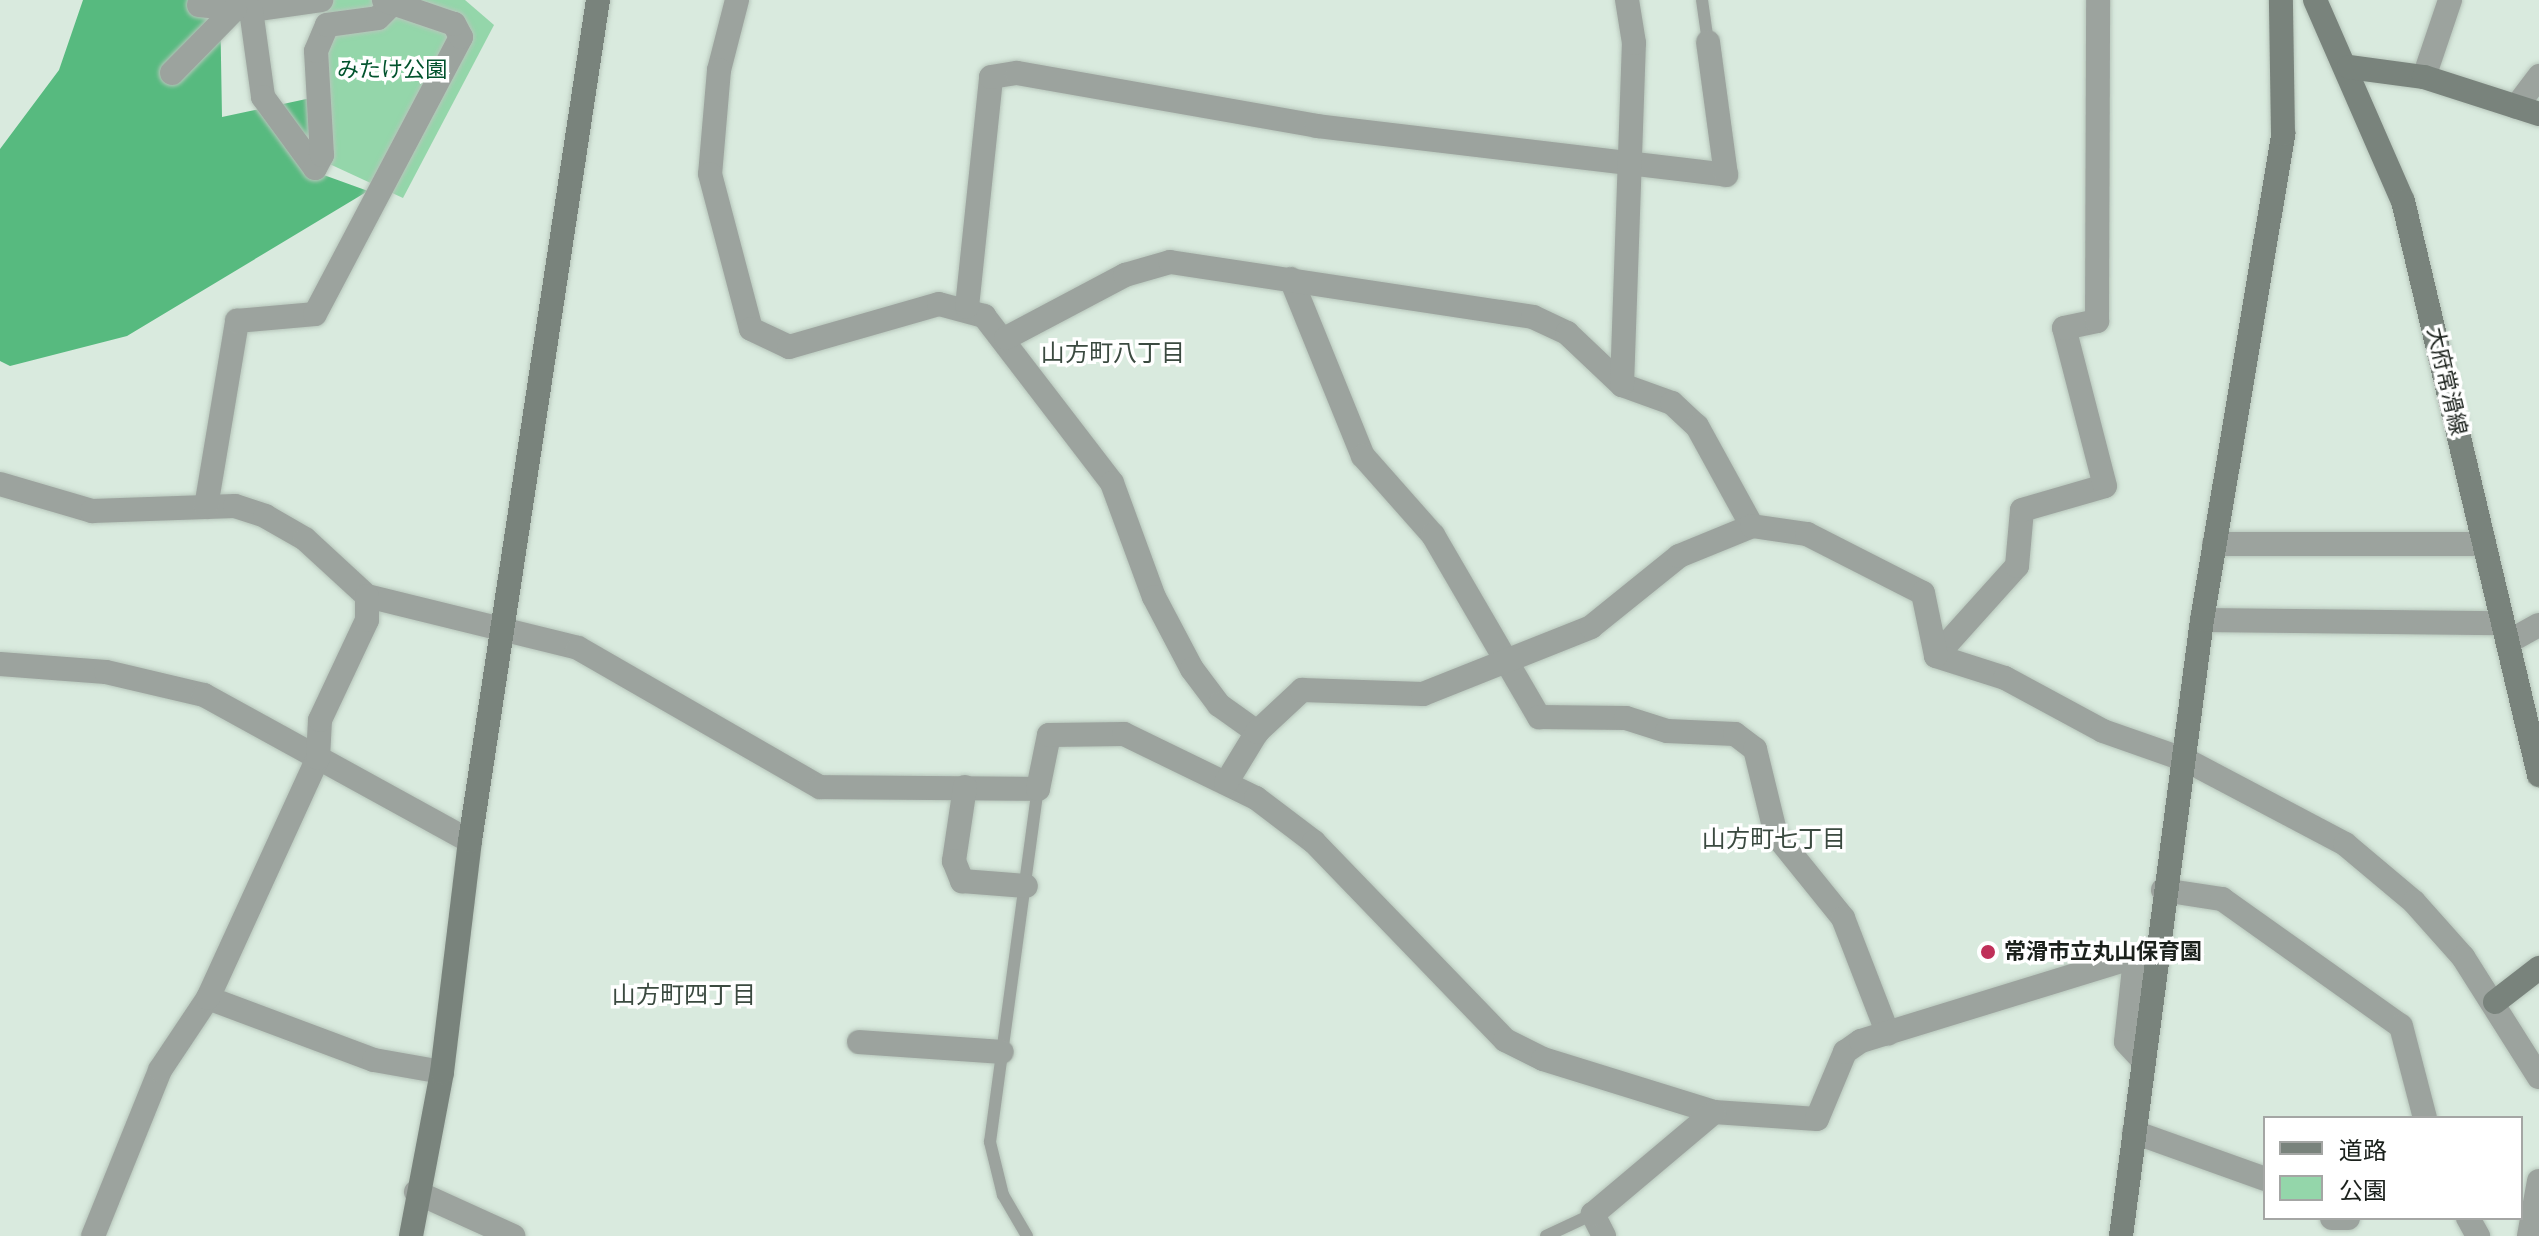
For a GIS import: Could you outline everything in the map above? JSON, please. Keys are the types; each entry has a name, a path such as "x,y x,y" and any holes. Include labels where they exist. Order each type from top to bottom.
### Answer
{"street":[{"path":"199,5 243,9 321,0"},
{"path":"411,1236 416,1192 442,1072 470,841 598,0"},
{"path":"737,0 719,70 710,174 751,329 789,347 913,309 967,307 1006,338 1112,483 1154,597 1192,669 1219,705 1257,732"},
{"path":"1622,385 1634,43 1627,0"},
{"path":"1936,656 2017,566 2022,510 2105,486 2064,328 2097,321 2098,0"},
{"path":"2121,1236 2163,890 2186,760 2202,620 2283,134 2281,0"},
{"name":"大府常滑線","path":"2315,0 2349,67 2403,201 2539,775"},
{"path":"2424,77 2450,0"},
{"path":"206,507 237,321 315,314 461,37 454,24 382,1 378,18 327,25 316,51 322,155 315,168 263,97 243,9"},
{"path":"172,73 243,9"},
{"path":"967,307 991,77 1017,73 1317,126 1630,168 1726,175 1708,42"},
{"path":"2349,67 2424,77 2528,110 2539,76"},
{"path":"1006,338 1125,275 1170,262 1440,298 1545,321 1622,385 1672,403 1697,426 1752,526"},
{"path":"1291,279 1363,456 1433,535 1504,662 1539,717 1551,723 1626,718 1667,731 1735,734 1755,749 1776,835 1843,918 1888,1034"},
{"path":"0,484 92,511 206,507 265,516 305,539 367,596 505,625 649,683 820,787 1038,789 1049,735 1057,730 1124,734 1226,783 1280,816 1359,881 1497,1035 1543,1059 1714,1112 1817,1119 1845,1052 1888,1034 2127,959 2134,968 2126,1042 2142,1059"},
{"path":"1226,783 1257,732 1302,690 1423,694 1591,627 1679,556 1752,526 1807,534 1923,593 1936,656"},
{"path":"2214,544 2484,544"},
{"path":"93,1236 160,1070 208,998 318,758 320,720 367,620 367,596"},
{"path":"2202,620 2505,633 2539,625"},
{"path":"1936,656 2005,678 2103,731 2186,760 2345,844 2428,916 2495,1002 2539,1077"},
{"path":"0,664 106,672 189,691 470,841"},
{"path":"965,787 954,861 962,881 1026,886"},
{"path":"2163,890 2222,899 2401,1026 2424,1116"},
{"path":"2495,1002 2539,968"},
{"path":"208,998 374,1060 442,1072"},
{"path":"859,1042 1002,1052"},
{"path":"1604,1236 1593,1214 1714,1112"},
{"path":"2134,1132 2263,1178"},
{"path":"2529,1236 2539,1181"},
{"path":"416,1192 513,1236"}],"lane":[{"path":"1702,0 1708,42"},
{"path":"1027,1236 1003,1195 990,1142 1038,789"},
{"path":"1546,1236 1593,1214"}],"green space":[{"path":"83,0 220,0 222,117 311,98 321,174 368,191 127,336 10,366 0,361 0,149 59,70"},
{"name":"みたけ公園","path":"323,0 465,0 494,25 403,198 323,161"}],"place":[{"name":"常滑市立丸山保育園","path":"1988,952"}],"district":[{"name":"山方町八丁目","path":"1113,353"},
{"name":"山方町七丁目","path":"1774,839"},
{"name":"山方町四丁目","path":"684,995"}]}
